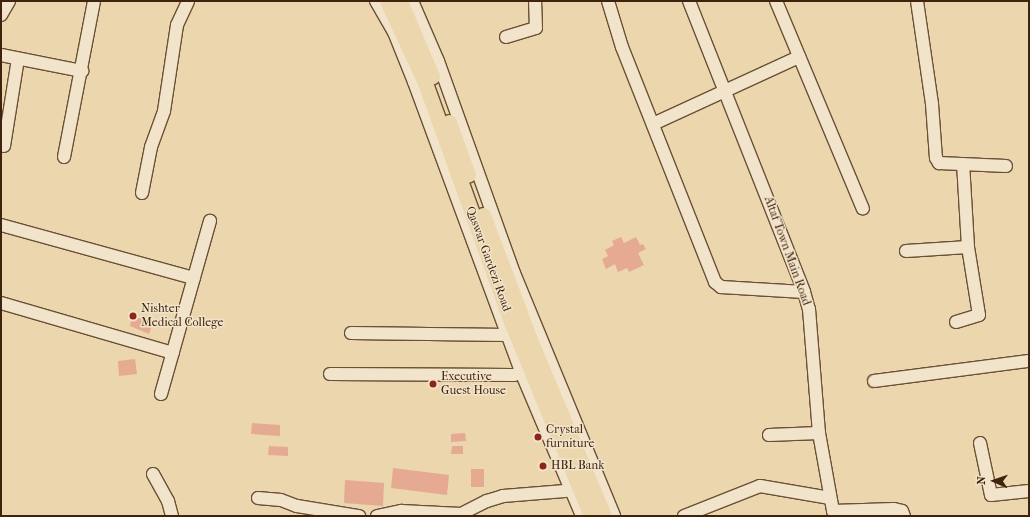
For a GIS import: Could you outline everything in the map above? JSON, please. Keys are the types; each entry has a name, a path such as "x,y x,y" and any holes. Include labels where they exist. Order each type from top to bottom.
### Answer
{"main road":[{"name":"Qaswar Gardezi Road","path":"387,1 424,80 526,370 569,472 591,516"},
{"path":"400,1 424,53 604,516"}],"street":[{"path":"1,15 9,1"},
{"path":"64,157 82,71 94,1"},
{"path":"142,193 151,147 164,110 177,25 188,1"},
{"path":"330,374 514,375 526,370 507,335 414,82 394,32 376,1"},
{"path":"412,1 438,61 510,275"},
{"path":"506,37 536,28 535,1"},
{"path":"608,1 622,47 717,284 721,287 804,292"},
{"name":"Altaf Town Main Road","path":"689,1 804,292 808,309 819,433 830,498 835,512 894,509 902,511 904,516"},
{"path":"776,1 863,209"},
{"path":"917,1 932,104 936,158 939,162 1006,166"},
{"path":"1,55 82,71"},
{"path":"653,124 799,57"},
{"path":"4,146 18,58"},
{"path":"956,322 979,315 968,247 963,164"},
{"path":"161,394 210,221"},
{"path":"1,225 194,278"},
{"path":"906,251 968,247"},
{"path":"1,303 173,353"},
{"path":"351,333 507,335"},
{"path":"538,345 614,516"},
{"path":"874,381 1029,361"},
{"path":"769,435 819,433"},
{"path":"980,443 990,495 1029,491"},
{"path":"569,472 572,488 582,516"},
{"path":"153,474 168,502 172,516"},
{"path":"684,516 760,486 830,498"},
{"path":"377,516 401,511 460,515 486,500 503,496 565,491 572,488"},
{"path":"258,498 281,500 297,506 359,516"}],"building":[{"path":"621,237 624,243 636,237 640,245 643,244 646,249 638,253 644,265 629,272 627,268 618,272 615,264 606,269 602,259 608,256 605,250 614,245 612,241"},
{"path":"132,316 153,322 149,334 130,326"},
{"path":"135,359 137,374 119,376 118,361"},
{"path":"252,423 280,425 280,436 251,434"},
{"path":"465,433 466,441 451,442 451,434"},
{"path":"269,446 288,447 288,456 268,455"},
{"path":"452,446 463,446 463,454 451,454"},
{"path":"393,468 449,475 447,495 391,488"},
{"path":"471,469 484,469 484,487 471,487"},
{"path":"345,480 384,483 383,506 344,503"}],"place":[{"name":"Nishter Medical College","path":"133,316"},
{"name":"Executive Guest House","path":"433,384"},
{"name":"Crystal furniture","path":"538,437"},
{"name":"HBL Bank","path":"543,466"}]}
